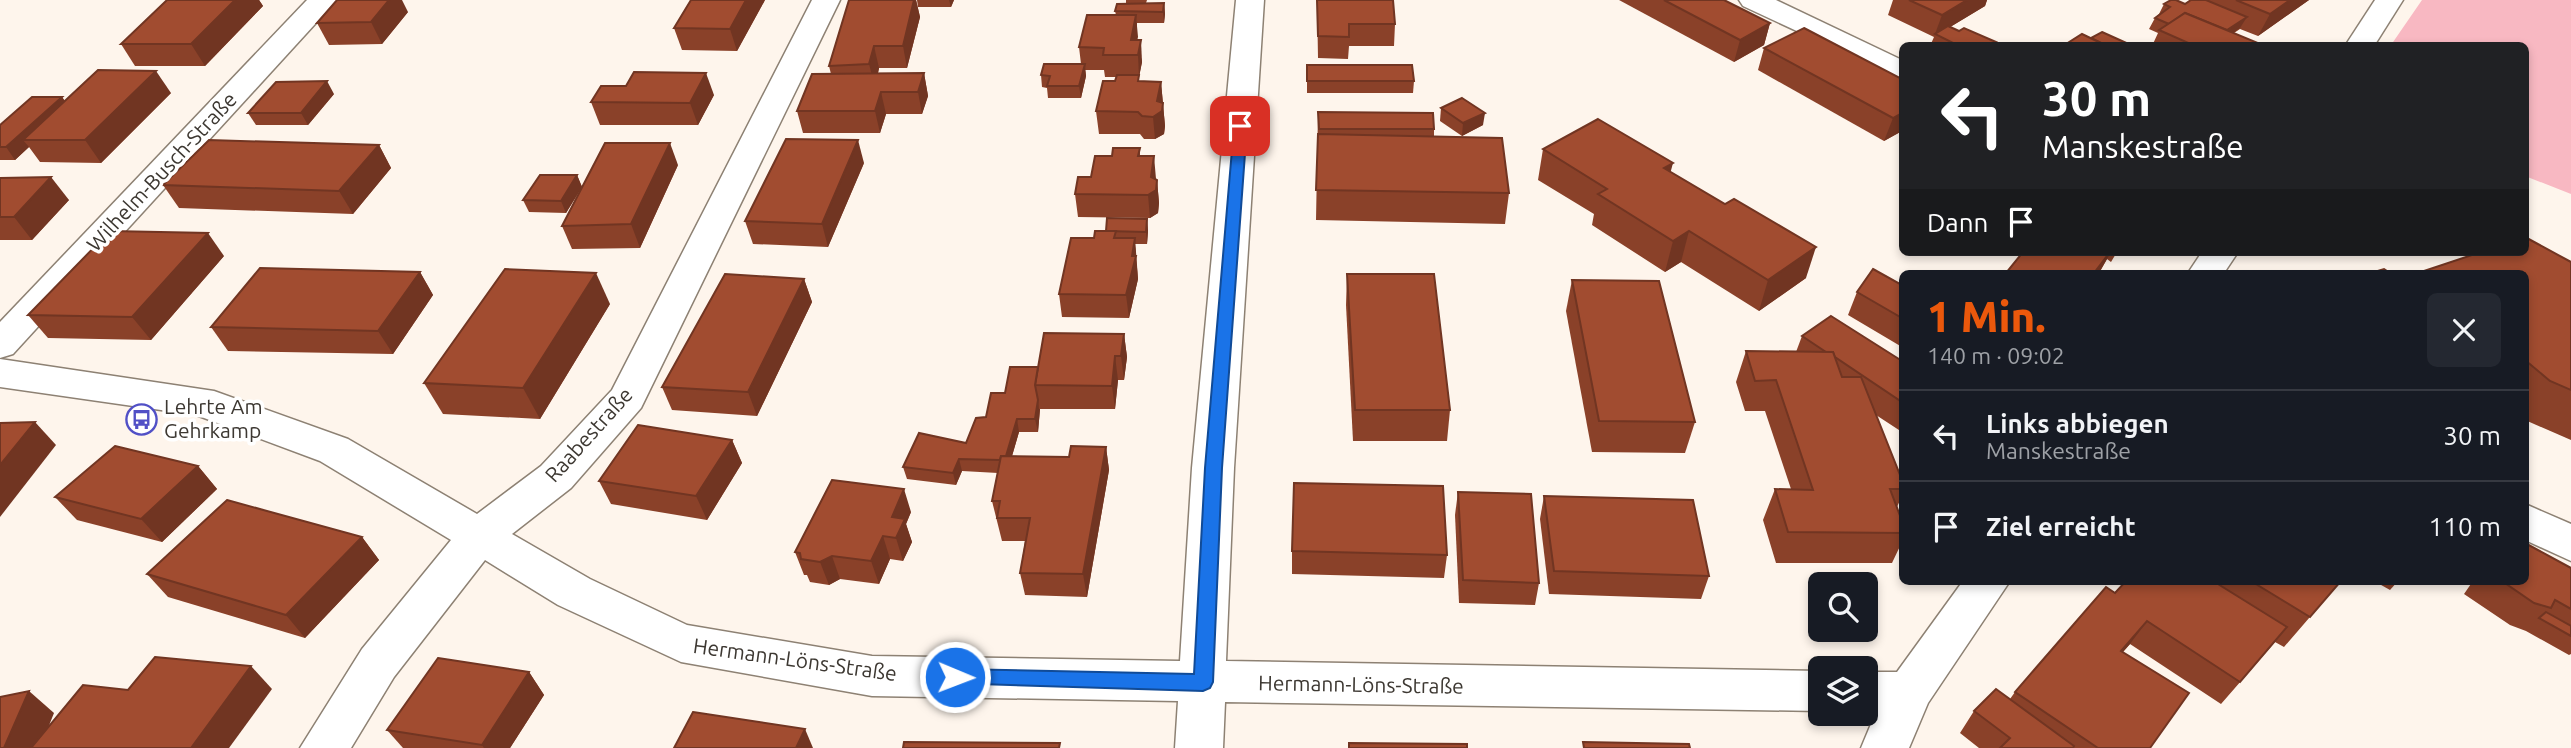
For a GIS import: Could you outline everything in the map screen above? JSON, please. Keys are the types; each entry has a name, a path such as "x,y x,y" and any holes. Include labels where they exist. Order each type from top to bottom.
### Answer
{"street":[{"name":"Wilhelm-Busch-Straße","path":"0,345 323,0"},
{"name":"Raabestraße","path":"324,748 377,663 481,534 556,477 627,398 826,0"},
{"path":"1199,748 1213,468 1250,0"},
{"path":"1753,0 1899,70"},
{"path":"2362,42 2389,0"},
{"name":"Hermann-Löns-Straße","path":"0,373 200,401 334,450 481,534 574,592 681,643 872,676 1808,691"},
{"path":"2529,522 2571,544"},
{"path":"1885,748 1887,692 1984,585"}],"shaded area":[{"path":"2422,0 2571,0 2571,194 2529,178 2529,42 2393,42"}],"building":[{"path":"167,0 235,0 191,44 121,44"},
{"path":"337,0 389,0 371,22 317,23"},
{"path":"691,0 746,0 730,29 674,28"},
{"path":"849,0 914,0 903,46 874,46 869,64 829,66"},
{"path":"1317,0 1393,0 1395,24 1349,24 1349,37 1318,36"},
{"path":"1664,0 1724,0 1770,23 1740,40"},
{"path":"1909,0 1967,0 1942,15"},
{"path":"2171,0 2185,4 2191,0 2206,0 2247,17 2227,30 2185,13 2169,24 2155,18 2170,7 2164,4"},
{"path":"2236,0 2290,0 2270,14"},
{"path":"1164,3 1163,12 1115,11 1117,4"},
{"path":"2185,13 2256,42 2186,42 2159,30"},
{"path":"1087,15 1136,15 1131,40 1141,40 1138,55 1103,55 1104,48 1079,47"},
{"path":"1948,26 1959,31 1964,28 1996,42 1951,42 1935,34"},
{"path":"1804,28 1899,77 1899,115 1893,118 1764,48"},
{"path":"2102,32 2124,42 2099,42 2091,38"},
{"path":"2082,34 2099,42 2069,42"},
{"path":"1044,64 1085,64 1079,86 1047,86 1050,76 1041,75"},
{"path":"1307,65 1412,65 1414,81 1307,81"},
{"path":"98,70 156,71 85,140 23,140"},
{"path":"634,72 706,73 690,103 591,102 601,86 626,86"},
{"path":"924,73 918,92 881,92 875,111 797,111 812,74"},
{"path":"1117,75 1139,75 1138,81 1161,82 1157,101 1163,103 1162,111 1153,117 1142,116 1138,112 1096,111 1103,81 1115,81"},
{"path":"327,81 301,113 248,113 276,82"},
{"path":"32,97 62,97 6,147 0,147 0,125"},
{"path":"1462,98 1485,113 1463,123 1441,108"},
{"path":"1318,112 1433,113 1434,129 1319,129"},
{"path":"1598,119 1673,163 1664,168 1725,204 1734,199 1816,247 1768,280 1689,231 1673,241 1598,194 1607,189 1543,149"},
{"path":"1318,134 1502,138 1509,193 1316,190"},
{"path":"786,139 858,140 822,224 745,221"},
{"path":"209,140 379,145 339,191 163,185"},
{"path":"605,143 670,143 631,224 562,226"},
{"path":"1113,148 1140,148 1138,156 1154,156 1151,177 1157,180 1156,190 1148,195 1075,194 1078,177 1091,177 1095,156 1112,156"},
{"path":"540,175 577,175 561,201 523,200"},
{"path":"51,177 14,217 0,217 0,178"},
{"path":"1107,218 1147,219 1146,232 1106,231"},
{"path":"110,231 208,233 132,317 28,315"},
{"path":"1095,231 1116,231 1114,238 1135,238 1132,256 1136,256 1126,295 1059,294 1071,238 1094,238"},
{"path":"2529,239 2571,262 2571,390 2550,381 2529,363 2529,270 2427,270 2469,256 2529,256"},
{"path":"2020,256 2107,256 2096,270 2008,270"},
{"path":"260,268 420,272 378,331 211,327"},
{"path":"505,269 596,273 523,388 424,383"},
{"path":"1873,269 1899,283 1899,316 1857,292"},
{"path":"725,274 804,279 748,392 662,387"},
{"path":"1347,274 1434,274 1450,410 1355,410"},
{"path":"1572,280 1659,281 1695,422 1599,421"},
{"path":"1831,316 1899,359 1899,400 1835,357 1833,352 1826,352 1802,336"},
{"path":"1044,333 1124,334 1121,356 1115,356 1112,386 1035,385"},
{"path":"1746,351 1833,352 1842,377 1861,377 1899,472 1899,489 1890,489 1899,513 1899,533 1788,532 1775,489 1813,490 1776,380 1755,381"},
{"path":"1010,367 1038,367 1035,385 1038,400 1035,419 1017,419 1006,456 1001,456 1000,460 959,459 953,473 903,467 919,433 966,443 976,418 986,417 991,393 1005,393"},
{"path":"35,422 0,465 0,423"},
{"path":"638,425 732,440 696,496 599,481"},
{"path":"115,446 198,466 141,519 55,497"},
{"path":"1071,446 1106,447 1083,574 1020,573 1030,518 997,518 1000,501 992,501 1001,456 1069,457"},
{"path":"832,480 904,489 892,517 905,519 896,538 883,536 871,561 832,556 820,562 801,559 800,553 795,552"},
{"path":"1294,483 1443,486 1447,555 1292,551"},
{"path":"1458,492 1531,494 1539,583 1463,580"},
{"path":"1544,496 1693,500 1709,576 1554,571"},
{"path":"227,500 362,537 286,615 147,574"},
{"path":"2529,545 2571,568 2571,609 2555,600 2551,608 2534,603 2508,585 2529,585"},
{"path":"2122,585 2219,585 2287,627 2240,682 2147,621 2121,651 2189,693 2150,748 2098,748 2015,692 2106,587 2115,593"},
{"path":"2258,585 2338,585 2310,617"},
{"path":"2546,612 2571,626 2571,636 2539,618"},
{"path":"155,657 251,666 191,748 31,748 83,685 128,690"},
{"path":"438,658 529,672 482,745 387,730"},
{"path":"1996,689 2074,746 2073,748 2000,748 2010,738 1974,711"},
{"path":"29,691 4,748 0,748 0,697"},
{"path":"693,712 805,729 796,748 674,748"},
{"path":"904,742 1060,743 1059,748 903,748"},
{"path":"1583,742 1689,744 1690,748 1584,748"},
{"path":"1349,743 1467,744 1467,748 1349,748"}],"place":[{"name":"Lehrte Am Gehrkamp","path":"141,419"}],"route":[{"path":"955,677 1203,682 1213,468 1240,126"}]}
